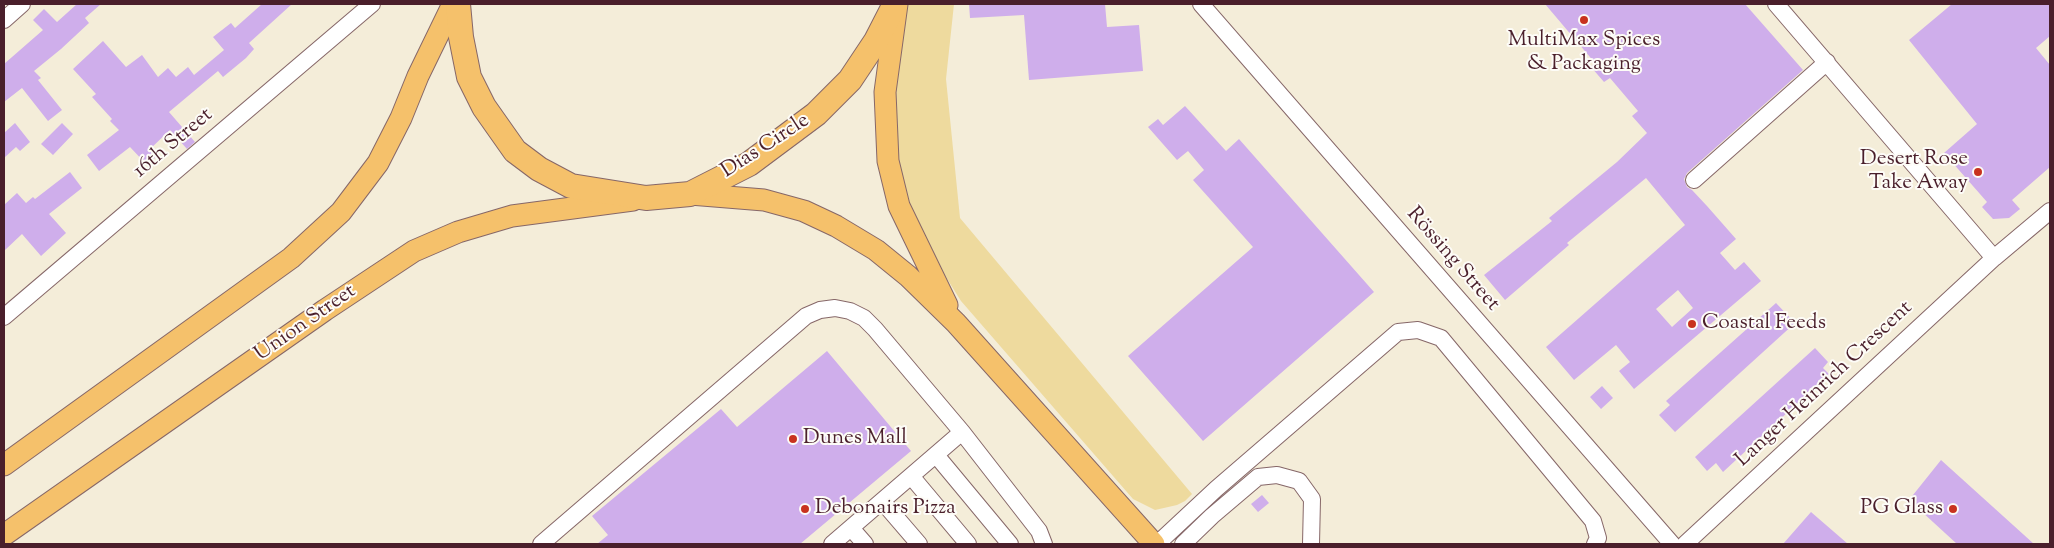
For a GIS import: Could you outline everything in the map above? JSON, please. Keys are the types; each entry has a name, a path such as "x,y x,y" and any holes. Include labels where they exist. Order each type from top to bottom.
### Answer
{"highway":[{"name":"Dias Circle","path":"458,4 461,37 469,77 484,106 515,150 539,169 571,186 646,198 690,194 749,164 816,114 850,80 876,41 896,4"}],"main road":[{"path":"4,465 291,258 341,212 378,163 401,118 418,76 453,4"},
{"path":"896,4 885,92 888,161 898,206 927,268 956,323"},
{"path":"690,194 764,200 804,211 836,226 876,250 908,276 956,323 1156,544"},
{"name":"Union Street","path":"4,535 325,310 414,251 458,232 512,216 646,198"}],"street":[{"path":"4,20 22,4"},
{"name":"16th Street","path":"4,316 372,4"},
{"name":"Rössing Street","path":"1200,4 1672,544"},
{"path":"1776,4 1994,258"},
{"path":"1694,180 1827,62"},
{"name":"Langer Heinrich Crescent","path":"1685,544 1994,258 2050,212"},
{"path":"541,544 794,325 806,316 820,310 835,308 864,318 962,432 1039,530 1044,544"},
{"path":"1156,544 1216,489 1398,332 1418,330 1441,338 1593,521 1598,538 1595,544"},
{"path":"832,544 962,432"},
{"path":"936,455 1010,544"},
{"path":"1183,544 1258,477 1277,475 1299,481 1312,499 1311,544"},
{"path":"912,476 968,544"},
{"path":"1216,489 1229,501"},
{"path":"882,501 919,544"},
{"path":"851,528 865,544"}],"sand":[{"path":"907,4 954,4 946,79 960,218 1192,494 1185,501 1177,505 1155,510 1133,499 961,301 905,212 898,184 895,71"}],"building":[{"path":"77,4 101,4 85,18 89,23 34,71 41,78 38,80 62,110 48,121 22,88 4,102 4,64 43,30 33,20 44,9 57,22"},
{"path":"262,4 292,4 249,43 254,49 246,58 223,77 218,71 169,112 195,142 187,149 170,130 150,149 157,156 147,165 130,147 99,171 87,155 119,130 110,121 112,119 92,97 96,94 73,69 103,41 126,67 142,55 158,77 168,68 176,77 188,67 194,75 224,50 213,37 231,23 235,28"},
{"path":"969,4 1105,4 1107,27 1139,25 1143,71 1029,80 1024,15 970,18"},
{"path":"1545,4 1745,4 1803,70 1687,173 1684,179 1687,187 1692,190 1736,239 1720,253 1735,270 1744,262 1761,281 1634,389 1619,371 1630,362 1616,345 1574,380 1546,347 1685,225 1646,178 1567,243 1569,245 1505,300 1484,275 1552,221 1549,218 1617,162 1647,133 1632,116 1638,111 1610,78 1604,82 1591,67 1595,63","holes":["1678,290 1693,308 1672,327 1656,309"]},
{"path":"1952,4 2050,4 2050,36 2036,48 2050,65 2050,167 2012,200 2020,209 2009,218 1993,219 1982,207 1987,202 1944,153 1977,124 1909,40"},
{"path":"1185,106 1226,151 1239,139 1374,292 1203,441 1128,356 1253,247 1193,180 1204,170 1188,151 1177,160 1148,127 1158,119 1163,125"},
{"path":"15,123 30,142 20,151 16,147 4,158 4,133"},
{"path":"62,123 73,134 53,155 41,144"},
{"path":"70,172 82,188 49,214 66,233 41,256 22,234 4,251 4,205 17,193 26,203 33,197 35,199"},
{"path":"1776,303 1795,323 1675,432 1659,415 1670,405 1666,401"},
{"path":"1815,348 1828,362 1823,368 1829,374 1723,472 1716,463 1707,471 1695,457"},
{"name":"Dunes Mall","path":"827,351 911,451 800,544 597,544 608,535 592,516 721,409 737,427"},
{"path":"1602,386 1613,398 1601,409 1590,397"},
{"path":"1941,460 2034,544 1957,544 1909,500"},
{"path":"1262,495 1269,503 1258,512 1251,504"},
{"path":"1811,512 1848,544 1783,544"}],"place":[{"name":"MultiMax Spices & Packaging","path":"1584,20"},
{"name":"Desert Rose Take Away","path":"1978,172"},
{"name":"Coastal Feeds","path":"1692,324"},
{"name":"Dunes Mall","path":"793,439"},
{"name":"Debonairs Pizza","path":"805,509"},
{"name":"PG Glass","path":"1953,509"}]}
